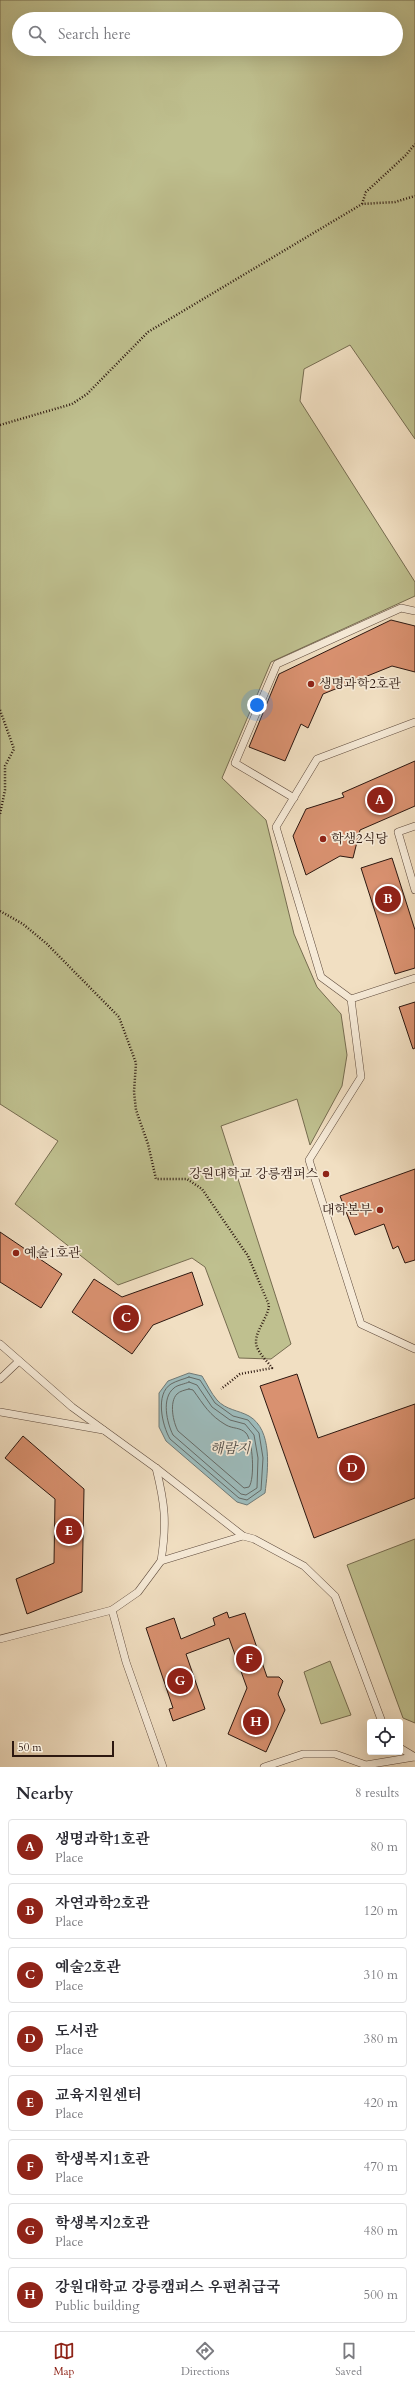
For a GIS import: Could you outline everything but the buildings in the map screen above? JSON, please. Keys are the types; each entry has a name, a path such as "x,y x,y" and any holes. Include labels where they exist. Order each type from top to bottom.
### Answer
{"lane":[{"path":"294,798 235,763 277,664 401,608 415,611"},
{"path":"415,722 317,759 276,827 321,977 350,999 361,1078 309,1160 361,1324 415,1349"},
{"path":"415,826 398,832 415,890"},
{"path":"350,999 415,978"},
{"path":"0,1344 72,1407 156,1468 243,1536 254,1539 304,1566 335,1596 381,1719"},
{"path":"0,1379 19,1361"},
{"path":"0,1412 105,1430"},
{"path":"0,1639 112,1610 138,1592 161,1561 164,1537 165,1502 156,1468"},
{"path":"161,1561 243,1536"},
{"path":"112,1610 126,1662 163,1767"},
{"path":"403,1750 414,1757"},
{"path":"264,1767 303,1754 335,1754 366,1765 414,1757"}],"path":[{"path":"362,204 366,192 415,144"},
{"path":"0,425 72,404 87,394 148,332 362,204 395,202 415,196"},
{"path":"0,710 14,749 5,766 6,790 0,814"},
{"path":"0,911 23,924 47,944 119,1017 136,1063 134,1092 136,1110 148,1144 156,1179 169,1181 178,1178 187,1179 202,1189 253,1266 269,1305 269,1311 256,1339 257,1348 272,1368 240,1374 221,1389"}],"green space":[{"path":"0,0 415,0 415,439 350,345 304,369 300,401 415,582 415,596 271,662 222,778 266,820 294,934 317,987 341,1014 347,1055 342,1086 310,1145 297,1099 221,1126 291,1344 271,1359 239,1358 205,1267 192,1258 118,1285 15,1204 58,1141 0,1104"},
{"path":"415,1539 415,1723 403,1718 347,1565"},
{"path":"330,1661 351,1715 321,1724 304,1672"}],"water":[{"name":"해람지","path":"189,1373 202,1376 217,1400 228,1408 249,1416 257,1422 262,1431 265,1440 268,1462 265,1493 247,1505 237,1502 166,1441 159,1427 159,1393 168,1381"}],"place":[{"name":"생명과학2호관","path":"311,684"},
{"name":"생명과학1호관","path":"380,800"},
{"name":"학생2식당","path":"323,839"},
{"name":"자연과학2호관","path":"388,899"},
{"name":"강원대학교 강릉캠퍼스","path":"326,1174"},
{"name":"대학본부","path":"380,1210"},
{"name":"예술1호관","path":"16,1253"},
{"name":"예술2호관","path":"126,1318"},
{"name":"도서관","path":"352,1468"},
{"name":"교육지원센터","path":"69,1531"},
{"name":"학생복지1호관","path":"249,1659"},
{"name":"학생복지2호관","path":"180,1681"},
{"name":"강원대학교 강릉캠퍼스 우편취급국","path":"256,1722"}]}
